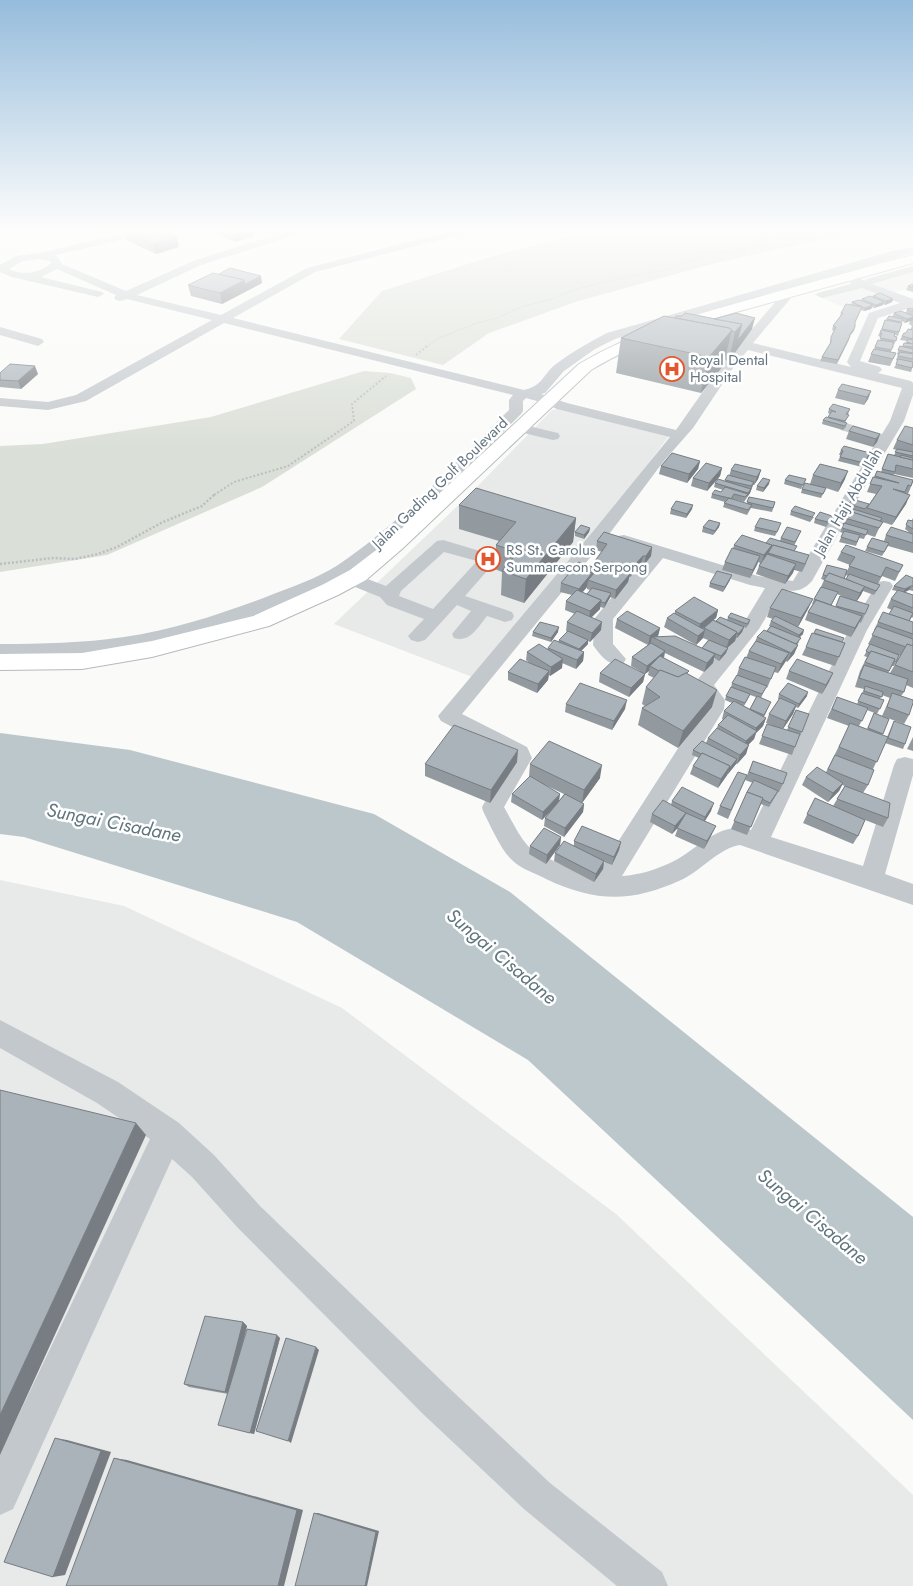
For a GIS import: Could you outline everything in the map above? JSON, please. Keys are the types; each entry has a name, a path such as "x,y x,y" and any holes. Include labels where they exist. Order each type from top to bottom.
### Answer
{"main road":[{"name":"Jalan Gading Golf Boulevard","path":"0,662 82,661 161,647 261,621 312,599 351,579 395,545 522,426 551,404 585,367 611,351 642,336 748,304"}],"street":[{"path":"150,304 519,397 679,435"},
{"path":"0,402 48,406 81,398 251,304"},
{"name":"Jalan Gading Golf Boulevard","path":"0,650 53,650 126,643 192,627 249,610 304,589 350,565 386,537 516,411 519,397 540,390 560,368 591,346 611,336 718,304"},
{"path":"780,304 744,345 679,435 601,533 448,716 519,753 521,758 493,807 496,816 520,852 526,857 569,878 602,887 648,882 668,876 729,837 740,836 913,895"},
{"path":"906,304 873,316 853,362 858,366 913,379"},
{"path":"0,331 38,342"},
{"name":"Jalan Haji Abdullah","path":"601,533 738,576 776,585 793,586 803,581 897,421 909,386 744,345"},
{"path":"522,426 554,435"},
{"path":"846,427 885,439"},
{"path":"390,594 433,552 443,545 487,560 482,568 418,636"},
{"path":"616,659 603,645 604,618 659,551"},
{"path":"351,579 390,594"},
{"path":"602,887 714,709 715,700 705,689 704,684 752,626 776,585"},
{"path":"757,841 858,630 884,586"},
{"path":"390,594 389,597 393,601 436,617"},
{"path":"453,598 505,616"},
{"path":"461,634 483,609"},
{"path":"871,880 905,765"},
{"path":"0,1033 118,1099 141,1113 168,1134 203,1166 249,1217 435,1400 537,1496 648,1586"},
{"path":"0,1496 168,1134"}],"path":[{"path":"414,356 437,339 532,304"},
{"path":"0,564 53,558 76,559 98,554 116,547 163,522 189,512 234,482 288,466 354,421 352,404 386,376"}],"shaded area":[{"path":"370,304 569,304 489,333 443,365 339,339"},
{"path":"836,304 853,304 843,307"},
{"path":"364,371 390,373 411,378 416,389 262,487 107,555 0,572 0,446 43,444 211,417"},
{"name":"RS St. Carolus Summarecon Serpong","path":"561,408 669,436 598,531 475,678 334,624 471,493 552,410"},
{"path":"0,880 124,906 342,1008 616,1214 913,1495 913,1586 0,1586"}],"water":[{"name":"Sungai Cisadane","path":"0,733 130,750 374,814 510,892 913,1217 913,1420 528,1060 297,922 24,837 0,834"}],"building":[{"path":"846,304 862,307 855,322 855,327 838,360 822,357 831,342 831,337 836,327 833,326 843,313 841,313"},
{"path":"856,304 873,305 865,308"},
{"path":"901,311 913,317 907,319 894,313"},
{"path":"685,313 742,324 735,332 729,328 675,318"},
{"path":"736,313 755,318 737,341 742,324 714,319"},
{"path":"664,316 732,330 709,357 621,338"},
{"path":"889,316 903,319 901,322 887,319"},
{"path":"885,320 902,323 899,332 882,329"},
{"path":"908,329 913,330 913,339 902,336"},
{"path":"881,330 895,333 896,341 880,338"},
{"path":"908,339 913,340 913,344 907,342"},
{"path":"878,340 893,342 893,347 891,350 875,347"},
{"path":"904,343 913,344 913,347 903,346"},
{"path":"900,346 913,349 913,353 898,350"},
{"path":"874,349 896,353 893,359 871,354"},
{"path":"900,352 913,354 913,359 898,356"},
{"path":"898,359 913,362 912,368 896,364"},
{"path":"10,364 35,366 18,381 0,380 0,373"},
{"path":"842,384 871,391 867,397 838,390"},
{"path":"833,404 850,409 846,414 849,415 845,421 828,417 832,411 836,412 829,409"},
{"path":"826,417 847,423 845,426 823,420"},
{"path":"853,426 880,434 876,439 849,431"},
{"path":"905,426 913,428 913,445 897,440"},
{"path":"844,446 870,453 864,463 840,457"},
{"path":"897,449 913,452 913,456 895,452"},
{"path":"672,453 700,461 689,474 661,466"},
{"path":"888,454 913,460 913,469 896,465 895,472 882,469"},
{"path":"901,455 913,458 913,460 900,457"},
{"path":"706,463 722,468 709,483 693,478"},
{"path":"735,464 761,470 757,477 731,470"},
{"path":"820,464 848,471 841,483 813,475"},
{"path":"877,471 913,480 911,486 908,485 905,492 893,489 910,495 896,517 867,508 882,486 870,484 873,477 899,483 875,476"},
{"path":"728,475 754,482 751,486 725,480"},
{"path":"789,475 806,479 803,485 785,480"},
{"path":"763,478 770,480 764,488 757,486"},
{"path":"718,479 751,489 748,493 715,483"},
{"path":"805,483 826,488 823,494 802,489"},
{"path":"725,487 748,494 745,497 734,494 731,499 752,505 748,510 724,503 729,498 712,494 715,490 721,492"},
{"path":"476,488 576,518 526,579 502,571 518,552 496,545 516,522 459,505"},
{"path":"749,497 775,502 773,508 747,502"},
{"path":"852,499 869,504 865,509 849,504"},
{"path":"676,501 693,505 687,514 671,509"},
{"path":"795,506 815,513 812,517 791,511"},
{"path":"853,509 882,518 880,521 851,512"},
{"path":"849,511 883,522 879,528 845,518"},
{"path":"820,512 832,516 828,522 815,519"},
{"path":"760,518 781,523 777,532 755,527"},
{"path":"709,520 720,523 715,531 703,527"},
{"path":"908,520 913,521 913,529 906,525"},
{"path":"844,523 868,530 866,535 842,528"},
{"path":"581,525 590,528 584,535 575,532"},
{"path":"787,527 801,531 795,542 781,538"},
{"path":"891,527 913,534 913,543 886,535"},
{"path":"844,531 860,535 857,542 841,537"},
{"path":"604,532 652,547 646,556 643,556 631,569 612,562 609,565 595,561 607,544 597,541"},
{"path":"742,535 772,545 764,555 734,545"},
{"path":"770,538 797,546 794,551 771,546 766,543"},
{"path":"872,538 889,543 884,552 867,547"},
{"path":"773,545 809,555 805,564 768,553"},
{"path":"846,545 903,565 899,572 886,567 881,577 849,566 855,557 841,552"},
{"path":"732,548 760,556 753,570 725,562"},
{"path":"767,554 796,564 788,576 759,566"},
{"path":"578,562 596,568 592,573 574,567"},
{"path":"602,564 630,574 616,590 588,580"},
{"path":"827,565 847,570 844,579 829,573 827,576 823,575"},
{"path":"574,567 592,573 579,589 561,583"},
{"path":"717,571 732,575 725,587 710,583"},
{"path":"829,573 865,586 860,593 824,580"},
{"path":"849,574 880,585 876,591 846,579"},
{"path":"906,575 913,578 913,586 905,589 894,586"},
{"path":"821,587 838,592 831,605 814,599"},
{"path":"592,588 611,593 605,603 587,594"},
{"path":"782,589 813,599 801,618 770,608"},
{"path":"577,590 601,600 590,611 566,601"},
{"path":"898,590 913,595 913,608 891,599"},
{"path":"840,596 869,605 865,614 836,606"},
{"path":"694,597 718,610 700,624 675,611"},
{"path":"816,600 862,616 855,628 808,612"},
{"path":"894,606 913,613 909,621 889,614"},
{"path":"577,611 602,622 592,633 567,622"},
{"path":"627,611 660,628 650,636 617,619"},
{"path":"883,612 913,622 913,634 878,622"},
{"path":"674,613 705,630 698,636 667,618"},
{"path":"731,613 750,620 747,624 728,617"},
{"path":"775,616 804,630 799,635 771,621"},
{"path":"720,617 744,627 738,634 716,621"},
{"path":"713,620 737,632 729,640 704,628"},
{"path":"540,622 559,627 551,638 533,632"},
{"path":"771,626 801,638 796,644 767,631"},
{"path":"877,626 913,639 912,646 907,644 906,647 872,635"},
{"path":"816,629 844,638 842,642 814,633"},
{"path":"764,630 798,645 791,653 757,637"},
{"path":"568,631 588,640 579,649 559,640"},
{"path":"812,633 845,643 839,657 806,647"},
{"path":"675,636 715,654 707,663 652,637"},
{"path":"554,640 584,652 577,660 548,648"},
{"path":"709,640 728,648 721,656 702,648"},
{"path":"756,641 789,653 781,664 749,651"},
{"path":"651,643 665,651 647,666 632,657"},
{"path":"539,644 563,659 551,667 527,652"},
{"path":"870,644 899,655 896,662 894,661 895,659 866,651"},
{"path":"907,644 913,646 913,672 895,665"},
{"path":"871,651 895,659 889,671 865,662"},
{"path":"660,656 689,671 678,677 650,666"},
{"path":"745,657 776,667 771,679 739,668"},
{"path":"520,659 549,671 538,684 508,672"},
{"path":"615,659 645,674 631,688 600,673"},
{"path":"797,659 833,673 826,685 789,671"},
{"path":"864,665 908,679 904,692 859,678"},
{"path":"660,670 678,677 686,673 717,690 683,731 642,708 660,697 646,687"},
{"path":"737,675 767,686 762,694 732,683"},
{"path":"580,683 627,700 614,721 566,704"},
{"path":"788,683 808,692 799,704 779,694"},
{"path":"865,686 883,692 882,697 864,691"},
{"path":"731,687 750,694 745,703 726,696"},
{"path":"862,693 884,700 880,709 858,701"},
{"path":"892,693 913,700 909,715 887,707"},
{"path":"757,696 771,702 764,715 750,709"},
{"path":"837,697 868,708 862,721 832,709"},
{"path":"780,698 796,705 786,721 769,714"},
{"path":"734,701 766,718 756,728 724,711"},
{"path":"796,710 809,714 802,732 788,727"},
{"path":"874,713 889,719 883,734 868,728"},
{"path":"728,715 757,731 746,741 718,725"},
{"path":"894,721 911,727 905,744 888,738"},
{"path":"850,723 888,737 877,762 839,747"},
{"path":"767,724 800,734 795,747 762,736"},
{"path":"454,725 518,750 491,790 425,764"},
{"path":"717,728 749,745 740,755 708,738"},
{"path":"549,741 602,765 584,790 530,764"},
{"path":"702,741 737,759 729,769 730,766 693,750"},
{"path":"702,753 730,766 721,779 693,766"},
{"path":"835,755 874,770 868,785 828,769"},
{"path":"753,761 787,773 783,784 749,772"},
{"path":"817,767 843,783 833,793 806,777"},
{"path":"738,772 747,775 731,810 720,806"},
{"path":"530,776 560,794 543,812 512,794"},
{"path":"754,780 778,791 770,803 747,792"},
{"path":"845,786 890,803 888,818 837,799"},
{"path":"682,787 714,803 705,817 672,801"},
{"path":"747,792 763,798 751,827 734,821"},
{"path":"565,794 584,804 565,828 545,818"},
{"path":"815,798 865,820 858,836 807,814"},
{"path":"663,800 686,813 675,826 652,814"},
{"path":"686,813 716,826 707,841 677,828"},
{"path":"582,826 621,842 614,857 574,841"},
{"path":"544,828 561,837 547,855 530,846"},
{"path":"564,841 604,861 596,874 555,853"},
{"path":"0,1090 136,1123 0,1415"},
{"path":"205,1316 243,1322 225,1392 184,1384"},
{"path":"247,1329 277,1335 250,1433 218,1425"},
{"path":"286,1338 316,1347 288,1441 256,1431"},
{"path":"55,1438 101,1451 53,1577 4,1562"},
{"path":"114,1458 297,1510 278,1586 66,1586"},
{"path":"314,1513 376,1532 365,1586 295,1586"}],"place":[{"name":"Royal Dental Hospital","path":"672,369"},
{"name":"RS St. Carolus Summarecon Serpong","path":"488,559"}]}
